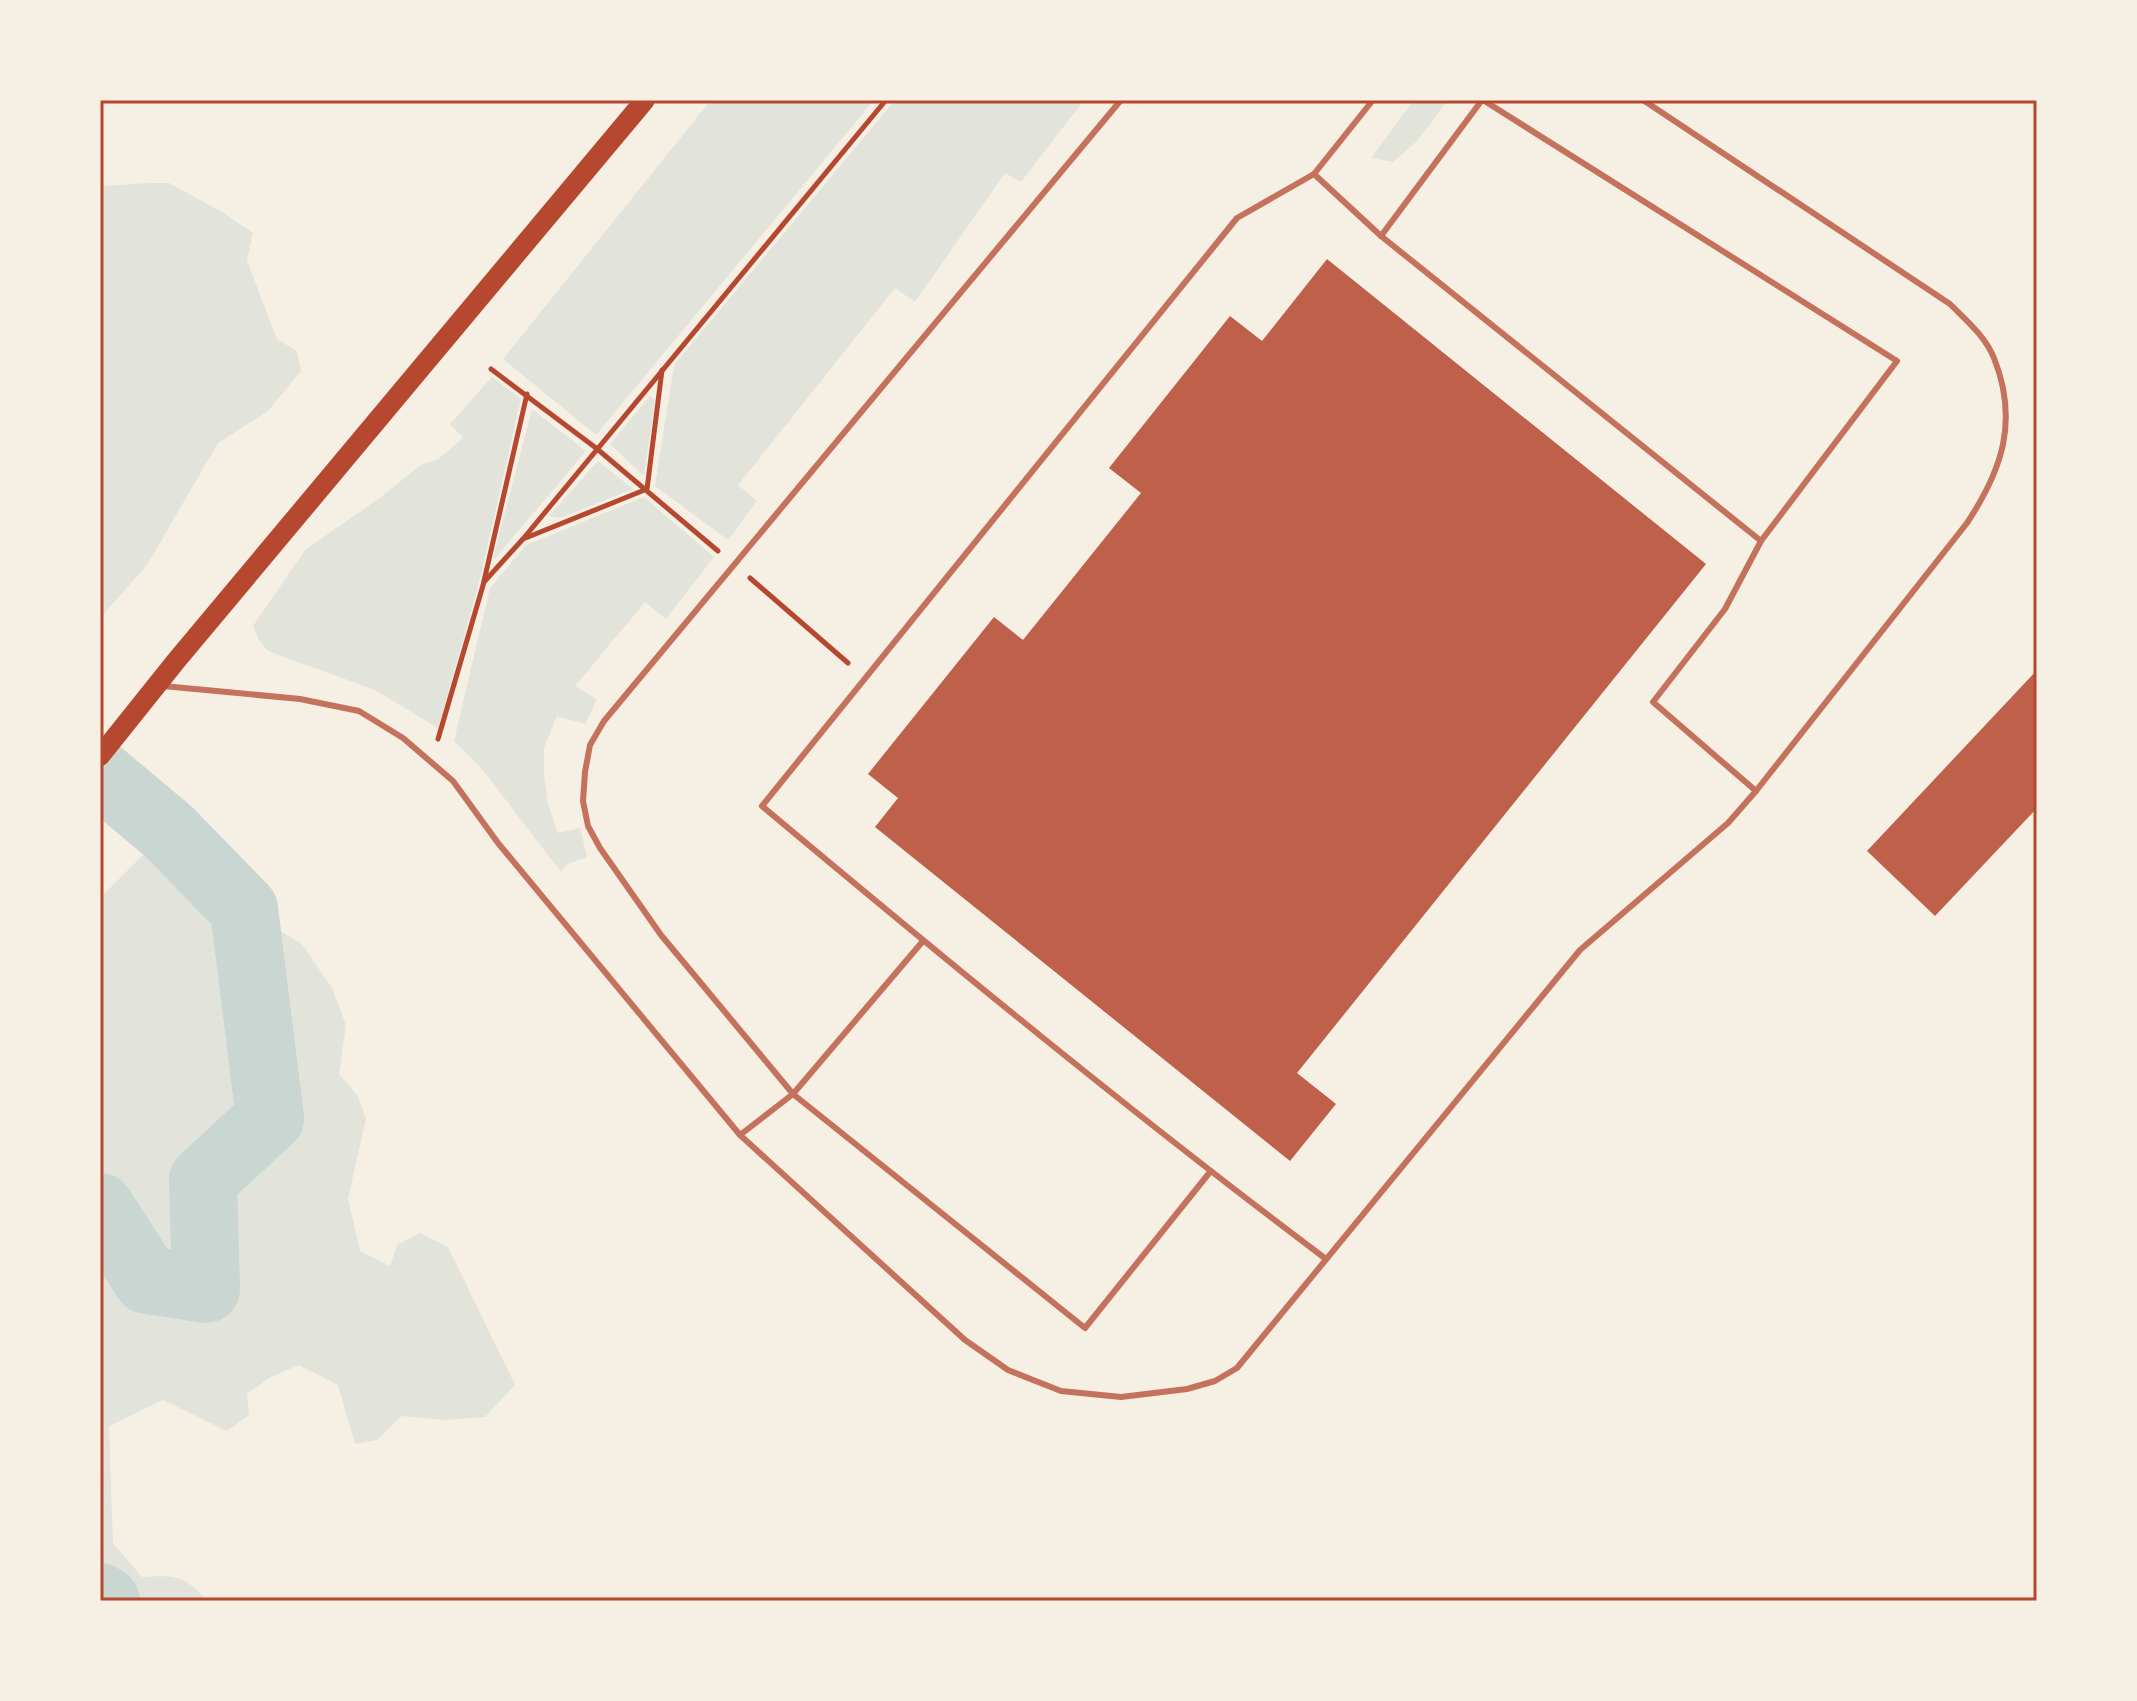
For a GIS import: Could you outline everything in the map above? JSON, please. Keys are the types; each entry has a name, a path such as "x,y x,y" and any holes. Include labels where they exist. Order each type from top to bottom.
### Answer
{"main road":[{"path":"100,756 645,100"}],"lane":[{"path":"1121,100 604,721 590,745 583,801 588,826 600,848 661,935 793,1094 1085,1328 1210,1172"},
{"path":"1326,1259 1210,1172 923,941 762,806 1237,218 1314,174 1373,100"},
{"path":"1381,236 1483,100 1897,361 1761,541 1725,609 1653,702 1756,791"},
{"path":"156,686 300,699 359,711 403,738 453,781 498,843 740,1135 965,1340 1008,1370 1061,1391 1121,1397 1187,1389 1215,1381 1237,1368 1580,950 1728,823 1756,791 1967,523 1988,491 2001,457 2005,422 2002,387 1993,356 1976,329 1950,304 1643,100"},
{"path":"1314,174 1381,236 1761,541"},
{"path":"740,1135 793,1094 923,941"}],"path":[{"path":"484,582 523,539 886,100"},
{"path":"491,369 647,489 865,677"},
{"path":"647,489 663,369"},
{"path":"432,762 484,582 527,394"},
{"path":"523,539 647,489"}],"shaded area":[{"path":"711,100 874,100 596,435 503,359"},
{"path":"895,100 1084,100 1021,182 1005,173 915,302 895,288 738,485 757,501 728,540 655,486 674,365"},
{"path":"1414,100 1448,100 1417,141 1393,162 1371,158"},
{"path":"169,183 253,233 247,260 277,339 297,351 301,371 268,411 218,443 147,565 100,618 100,186"},
{"path":"492,377 521,399 478,587 438,728 375,690 268,651 253,626 305,550 422,464 437,460 463,438 450,424"},
{"path":"650,396 655,400 644,476 610,444"},
{"path":"532,409 586,451 492,562"},
{"path":"598,461 633,489 560,518 549,516"},
{"path":"644,497 714,557 666,619 645,602 575,686 597,699 585,724 557,716 544,748 548,804 558,833 580,828 587,857 568,864 561,872 482,769 454,741 490,588 526,545"},
{"path":"145,853 301,943 332,988 346,1025 339,1074 358,1096 366,1119 348,1198 360,1251 390,1266 397,1245 420,1233 448,1247 515,1385 485,1417 445,1420 401,1416 377,1440 355,1444 338,1385 299,1365 271,1377 247,1394 249,1415 227,1431 163,1400 109,1426 113,1543 142,1577 178,1578 208,1601 100,1601 100,898"}],"building":[{"path":"1327,259 1706,564 1297,1073 1336,1104 1290,1161 875,827 898,798 868,774 994,617 1023,640 1141,493 1109,468 1230,316 1262,341"},
{"path":"2037,670 2037,808 1935,916 1867,851"}],"waterway":[{"path":"100,774 168,831 244,909 270,1118 203,1180 206,1289 147,1280 100,1207"},
{"path":"100,1597 106,1601"}]}
